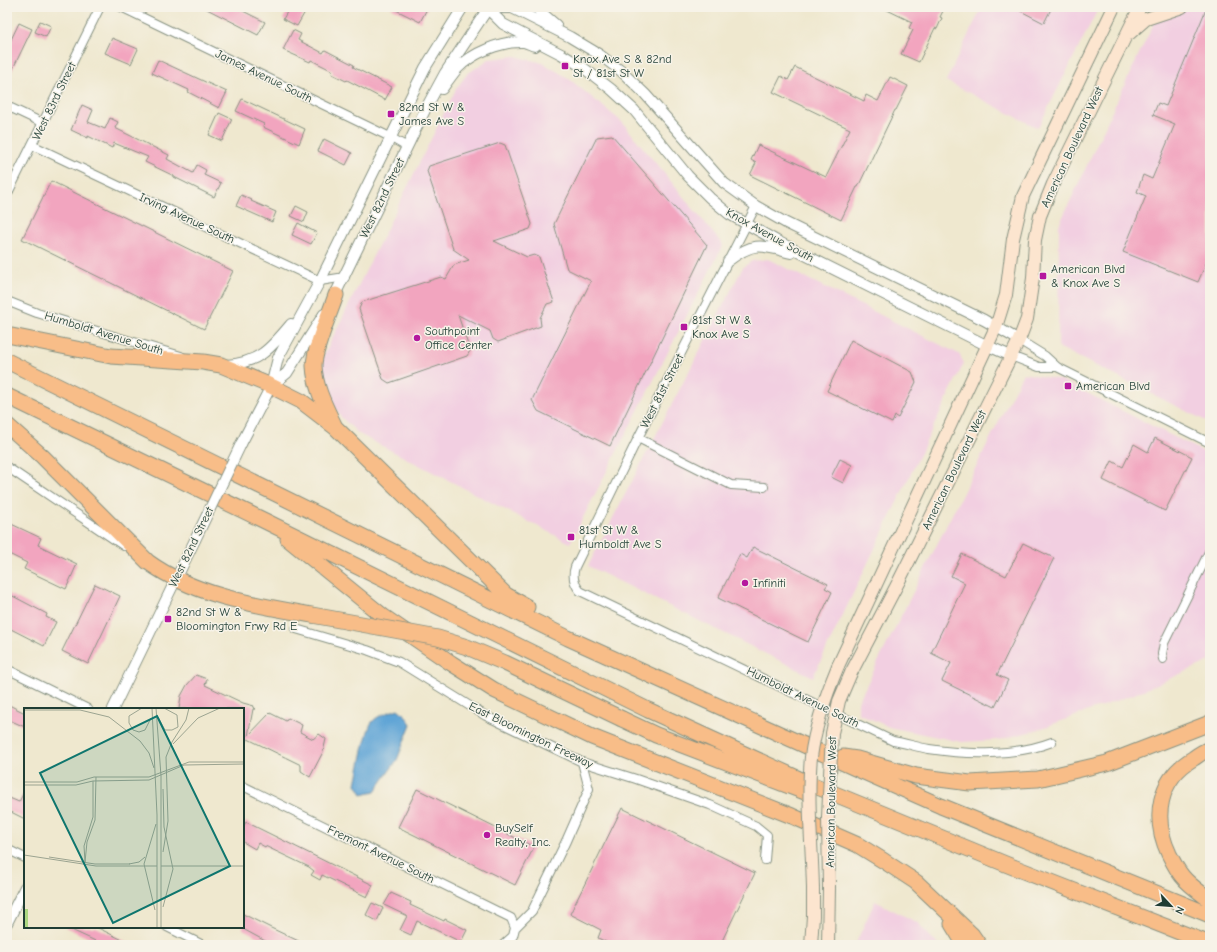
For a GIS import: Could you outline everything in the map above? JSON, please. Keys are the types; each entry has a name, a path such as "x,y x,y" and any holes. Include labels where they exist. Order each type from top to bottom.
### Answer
{"highway":[{"path":"335,427 321,397 316,382 314,365 316,353 336,295"},
{"path":"7,335 111,356 203,362 221,365 271,386 300,401 335,427 506,595 660,679"},
{"path":"7,362 554,631 823,754 941,806 1210,915"},
{"path":"7,396 265,521 648,710 808,783 1008,865 1210,944"},
{"path":"7,425 42,456 148,562 175,578 212,594 257,605 438,638 466,647 505,663 656,735 818,797 888,816"},
{"path":"265,521 384,617 451,663 494,690 592,737 792,816 858,846 916,882 972,935 979,945"},
{"path":"823,754 857,759 916,776 970,783 1038,779 1107,763 1210,724"},
{"path":"1210,749 1188,761 1178,769 1169,781 1163,793 1159,811 1165,845 1173,862 1182,876 1210,900"},
{"path":"916,882 952,924 965,945"}],"main road":[{"name":"American Boulevard West","path":"811,945 813,888 810,790 812,756 822,708 838,666 996,327 1006,295 1013,239 1023,196 1114,7"},
{"name":"American Boulevard West","path":"828,945 830,914 828,810 832,733 839,701 851,673 899,581 1019,340 1026,319 1033,278 1035,240 1040,216 1053,184 1140,7"},
{"path":"1125,37 1146,19 1182,7"},
{"path":"932,467 951,477"}],"street":[{"name":"West 83rd Street","path":"7,195 100,7"},
{"name":"James Avenue South","path":"121,7 390,137 407,147"},
{"name":"West 82nd Street","path":"113,708 169,595 175,578 271,386 278,358 320,281 425,68 463,7"},
{"name":"West 82nd Street","path":"271,386 287,373 336,295 424,110 445,73 488,7"},
{"name":"Knox Avenue South","path":"488,7 512,8 600,54 621,70 664,115 724,183 756,206 792,226 996,327 1045,356 1057,367 1210,443"},
{"name":"Knox Avenue South","path":"488,7 503,24 581,66 611,89 634,110 688,176 729,214 810,257 988,346 1039,367 1057,367"},
{"path":"535,7 570,37"},
{"path":"424,110 458,68 487,49 499,45 523,42 561,54"},
{"path":"7,106 43,123"},
{"name":"Irving Avenue South","path":"32,145 320,281"},
{"name":"West 81st Street","path":"574,578 573,572 575,567 638,438 756,206"},
{"path":"728,261 741,251 757,246 810,257"},
{"path":"320,281 345,277"},
{"name":"Humboldt Avenue South","path":"7,300 37,313 203,362"},
{"path":"221,365 239,364 254,359 267,352 308,304"},
{"path":"638,438 731,485 764,487"},
{"path":"7,467 148,562"},
{"path":"1163,659 1162,654 1164,644 1210,550"},
{"name":"Humboldt Avenue South","path":"574,578 575,585 580,591 893,740 928,749 965,753 1008,751 1038,747 1052,742"},
{"name":"East Bloomington Freeway","path":"296,629 367,650 399,662 486,716 582,762 636,779 710,806 756,826 767,835 765,860"},
{"path":"7,669 86,708"},
{"path":"503,945 513,936 515,928 532,911 589,789 582,762"},
{"name":"Fremont Avenue South","path":"244,786 511,918 515,928"},
{"path":"7,849 24,858"},
{"path":"7,923 24,889"},
{"path":"169,928 203,945"}],"shaded area":[{"path":"982,7 1099,7 1038,128 946,81"},
{"path":"1162,7 1210,7 1210,423 1058,347 1059,225"},
{"path":"515,56 543,63 568,78 622,122 723,245 570,543 359,434 341,417 331,400 324,381 322,359 456,89 467,74 489,59"},
{"path":"768,259 959,354 964,363 813,677 588,566 743,267 752,261"},
{"path":"1023,373 1061,380 1210,455 1210,661 1132,695 1037,730 998,740 962,742 889,727 858,713 858,702"},
{"path":"875,901 918,923 938,945 855,945"}],"water":[{"path":"398,709 405,715 411,724 397,760 375,791 362,794 356,784 370,726 377,717"}],"building":[{"path":"203,7 235,7 265,22 258,35"},
{"path":"290,7 296,7 305,12 297,26 283,19"},
{"path":"390,7 428,7 420,22"},
{"path":"881,7 945,7 940,17 942,18 937,29 935,28 919,62 901,54 913,30 909,28 912,22"},
{"path":"1013,7 1052,7 1044,23"},
{"path":"1207,7 1210,7 1210,254 1198,282 1123,252 1146,196 1137,192 1143,175 1152,179 1175,124 1153,115 1158,103 1166,106"},
{"path":"40,21 51,26 46,37 35,32"},
{"path":"19,23 32,29 7,81 7,48"},
{"path":"293,30 301,34 298,40 323,53 325,50 354,65 353,67 392,87 385,100 347,80 346,81 332,74 333,71 311,60 310,62 283,50"},
{"path":"112,38 138,49 131,64 105,53"},
{"path":"158,60 227,92 219,108 188,92 189,90 152,73"},
{"path":"795,67 864,101 866,95 878,101 890,77 908,86 841,220 750,175 756,163 751,160 758,145 826,177 850,129 773,92 781,76 788,80"},
{"path":"242,99 305,129 299,144 263,127 264,124 236,111"},
{"path":"82,105 93,110 88,122 105,129 110,118 118,122 115,128 169,155 167,159 193,173 197,165 206,170 204,175 221,183 214,197 145,162 148,157 114,143 112,148 88,136 88,138 71,130"},
{"path":"219,113 232,119 222,141 209,135"},
{"path":"612,135 707,245 610,446 538,411 532,400 591,281 567,269 554,224 597,137"},
{"path":"324,139 352,153 346,165 318,151"},
{"path":"500,143 505,145 532,224 530,229 494,241 527,257 534,255 539,257 554,302 547,304 540,318 541,326 498,342 493,339 490,331 458,315 470,351 467,356 389,383 383,379 359,309 362,302 441,277 446,279 454,265 469,260 453,249 427,171 429,166"},
{"path":"51,181 233,271 204,329 22,239"},
{"path":"241,195 276,212 272,222 236,206"},
{"path":"296,206 308,212 304,222 291,216"},
{"path":"298,223 317,233 311,244 292,235"},
{"path":"851,340 912,372 916,382 898,418 895,416 892,423 827,391"},
{"path":"1155,438 1192,457 1165,511 1103,480 1112,461 1123,467 1134,444 1148,452"},
{"path":"840,459 852,465 843,483 831,477"},
{"path":"7,522 41,538 38,545 77,564 66,589 24,569 27,563 7,553"},
{"path":"1023,543 1054,558 997,675 1008,680 995,707 942,681 951,663 931,653 965,583 951,576 962,554 1006,576"},
{"path":"753,547 828,584 825,588 832,592 808,642 718,598 740,554 747,558"},
{"path":"95,584 120,596 88,664 62,651"},
{"path":"7,593 47,614 46,617 56,622 44,646 7,627"},
{"path":"196,675 207,679 205,685 243,703 254,706 253,708 255,709 253,709 248,736 270,713 286,721 288,718 302,725 300,732 313,739 319,734 326,739 323,752 310,777 301,771 301,765 248,739 247,741 244,741 244,708 179,708 181,696 187,685"},
{"path":"7,704 24,712 24,727 7,719"},
{"path":"417,789 534,847 515,885 398,827"},
{"path":"24,792 24,818 7,810 7,797 19,802"},
{"path":"622,808 755,873 720,945 612,945 598,938 601,930 570,914"},
{"path":"246,822 373,885 367,897 322,875 320,880 311,875 314,871 309,867 258,843 255,849 244,843 244,825"},
{"path":"391,893 411,902 410,905 444,921 445,919 467,930 461,942 417,921 411,935 400,930 407,916 384,905"},
{"path":"372,903 383,908 377,921 366,915"},
{"path":"244,914 307,945 274,945 243,929"},
{"path":"67,928 98,928 133,945 104,945"}],"place":[{"name":"Knox Ave S & 82nd St / 81st St W","path":"565,66"},
{"name":"82nd St W & James Ave S","path":"391,114"},
{"name":"American Blvd & Knox Ave S","path":"1043,276"},
{"name":"81st St W & Knox Ave S","path":"684,327"},
{"name":"Southpoint Office Center","path":"417,338"},
{"name":"American Blvd","path":"1068,386"},
{"name":"81st St W & Humboldt Ave S","path":"571,537"},
{"name":"Infiniti","path":"745,583"},
{"name":"82nd St W & Bloomington Frwy Rd E","path":"168,619"},
{"name":"BuySelf Realty, Inc.","path":"487,835"}]}
